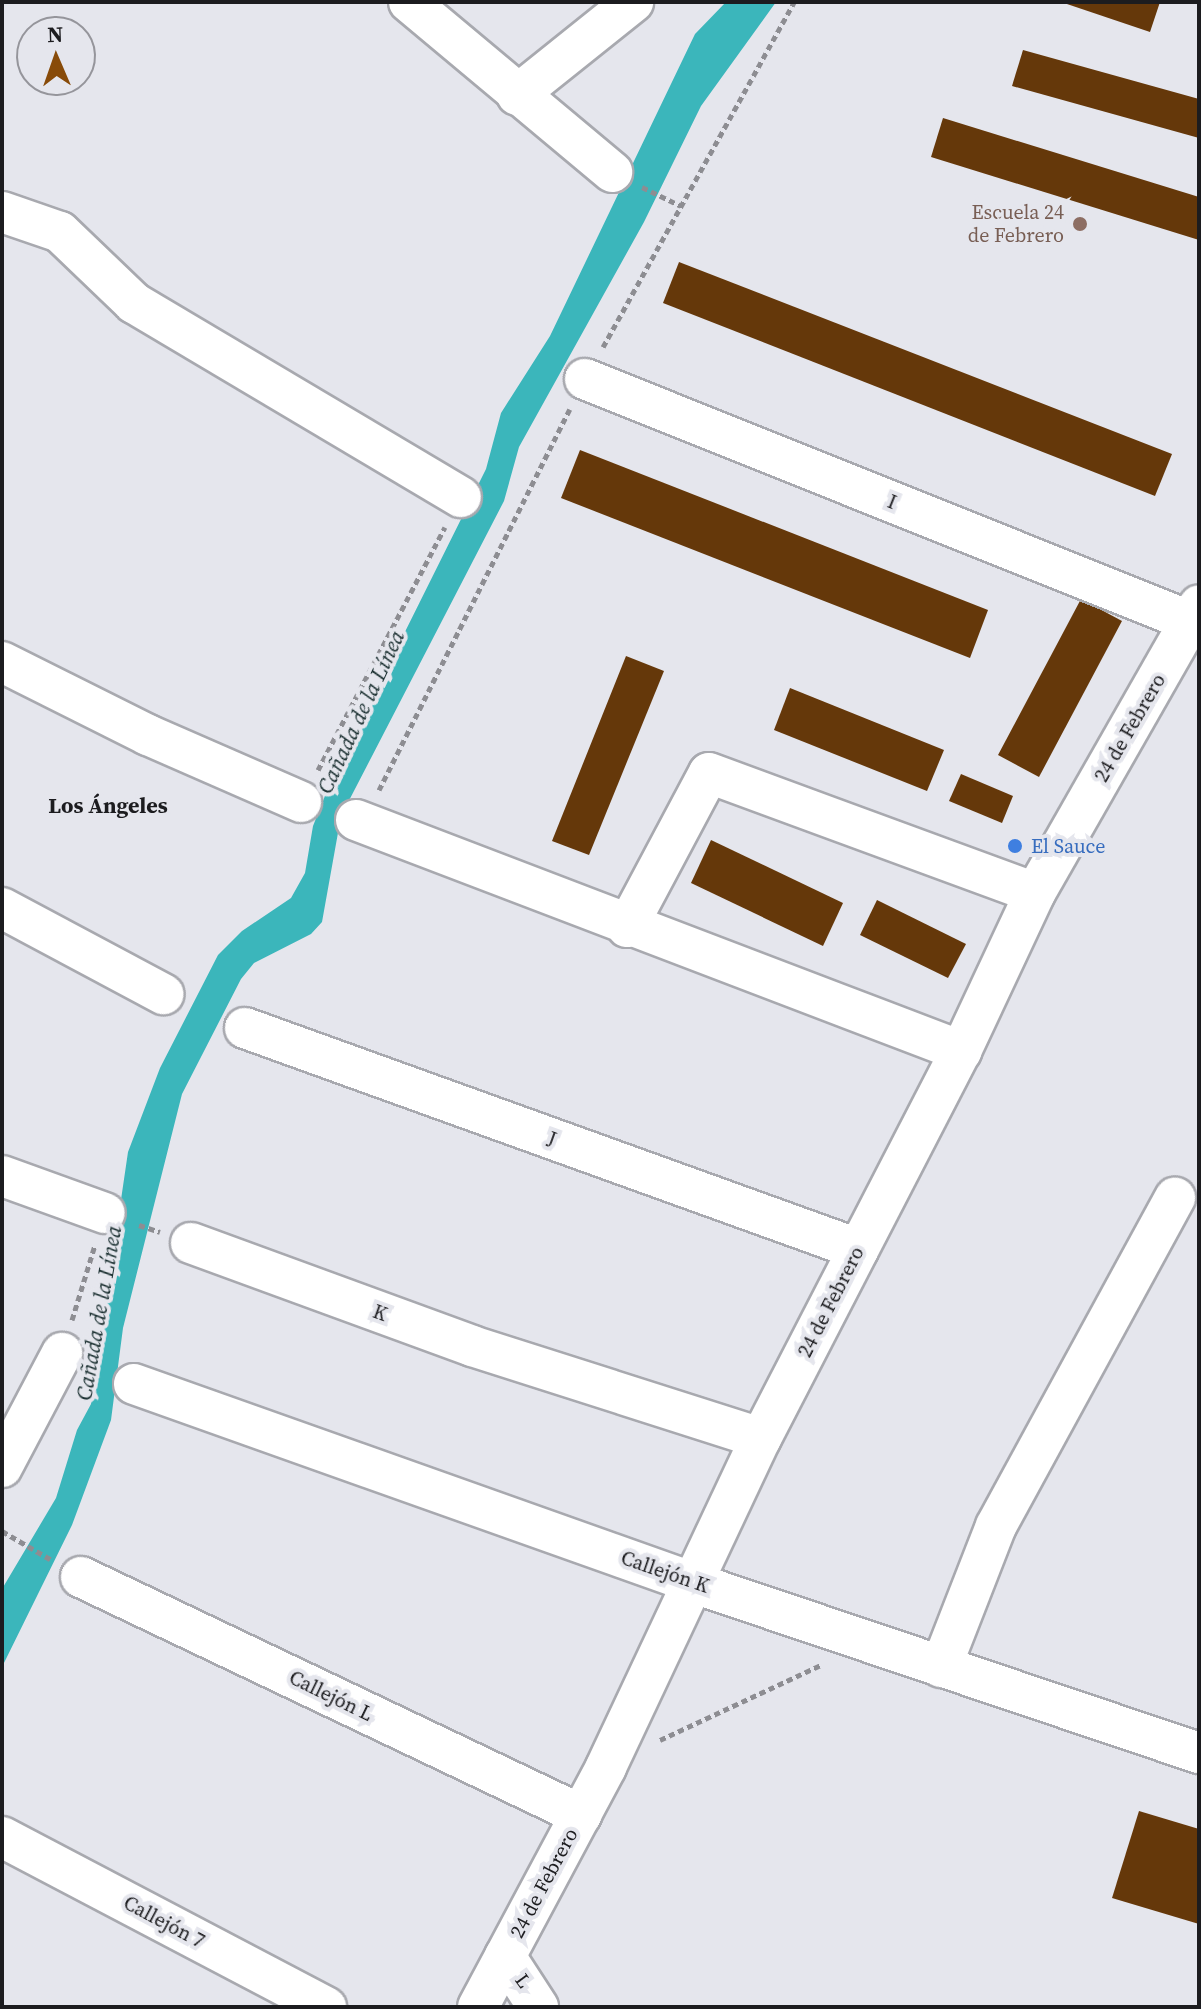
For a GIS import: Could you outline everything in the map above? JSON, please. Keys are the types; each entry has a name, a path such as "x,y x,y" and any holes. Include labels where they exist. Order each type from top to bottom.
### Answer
{"street":[{"path":"409,2 612,172"},
{"path":"517,95 633,2"},
{"path":"2,212 60,232 134,303 461,497"},
{"name":"I","path":"585,379 1196,617"},
{"name":"24 de Febrero","path":"478,2007 606,1767 697,1584 761,1438 961,1051 1035,893 1196,617"},
{"path":"2,662 148,735 301,802"},
{"path":"627,927 709,773 1035,893"},
{"path":"359,821 627,927 961,1051"},
{"path":"2,908 163,994"},
{"name":"J","path":"245,1028 858,1249"},
{"path":"2,1176 105,1213"},
{"path":"941,1667 996,1526 1175,1198"},
{"name":"K","path":"191,1243 472,1346 761,1438"},
{"path":"2,1467 62,1353"},
{"name":"Callejón K","path":"134,1384 697,1584 941,1667 1197,1745"},
{"name":"Callejón L","path":"81,1577 581,1815"},
{"name":"Callejón 7","path":"2,1837 326,2007"},
{"name":"L","path":"505,1956 538,2007"}],"path":[{"path":"359,821 585,379 794,2"},
{"path":"301,802 461,497"},
{"path":"62,1353 105,1213 191,1243"},
{"path":"2,1531 81,1577"},
{"path":"606,1767 776,1682 874,1644"}],"water":[{"path":"726,2 776,2 701,106 644,222 519,447 504,501 341,816 322,922 311,934 254,963 241,979 182,1094 123,1328 111,1420 72,1525 2,1667 2,1589 56,1498 77,1430 91,1404 128,1152 160,1068 218,955 242,931 291,898 305,873 313,826 336,768 368,718 380,682 486,469 501,413 550,336 695,34"}],"building":[{"path":"1061,2 1160,2 1150,32"},
{"path":"1023,50 1199,99 1199,138 1012,86"},
{"path":"943,118 1199,197 1199,240 931,157"},
{"path":"679,262 1172,454 1155,496 663,303"},
{"path":"580,450 988,610 970,658 561,498"},
{"path":"1081,599 1122,621 1039,777 998,755"},
{"path":"626,656 664,671 589,855 552,841"},
{"path":"790,688 944,750 927,791 774,730"},
{"path":"961,774 1013,796 1002,823 949,801"},
{"path":"711,840 843,903 823,946 691,883"},
{"path":"877,900 966,944 948,978 860,935"},
{"path":"1139,1811 1199,1829 1199,1924 1112,1898"}],"place":[{"name":"Escuela 24 de Febrero","path":"1080,224"},
{"name":"El Sauce","path":"1015,846"}],"district":[{"name":"Los Ángeles","path":"108,806"}],"water label":[{"name":"Cañada de la Línea","path":"361,712"},
{"name":"Cañada de la Línea","path":"99,1313"}]}
